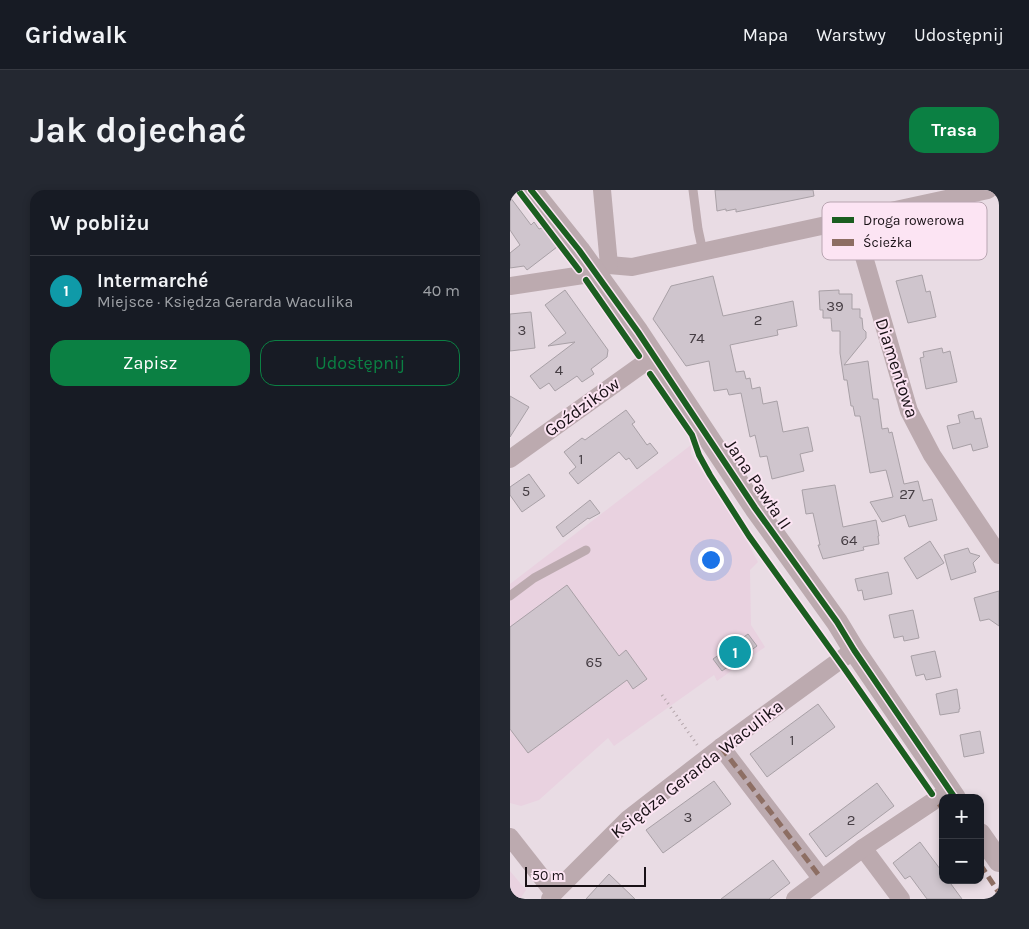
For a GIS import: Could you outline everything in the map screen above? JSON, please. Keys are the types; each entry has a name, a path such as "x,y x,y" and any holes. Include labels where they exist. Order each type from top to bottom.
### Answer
{"street":[{"name":"Jana Pawła II","path":"531,190 602,268 654,356 760,515 837,622 952,794"},
{"path":"602,190 602,268"},
{"path":"932,202 988,190"},
{"path":"510,286 582,275 602,268 632,267 822,226"},
{"name":"Diamentowa","path":"865,260 909,411 932,455 999,555"},
{"name":"Goździków","path":"511,457 654,356"},
{"name":"Księdza Gerarda Waculika","path":"554,897 628,819 706,758 854,650"},
{"path":"721,747 821,878"},
{"path":"796,899 821,878 863,848 939,802"},
{"path":"510,838 554,897"},
{"path":"984,839 999,861"},
{"path":"863,848 901,899"}],"lane":[{"path":"693,190 703,252"},
{"path":"510,596 534,578 586,550"}],"path":[{"path":"662,695 706,758"}],"shaded area":[{"path":"691,445 691,454 743,534 758,562 750,570 751,625 765,647 717,681 714,675 614,746 608,738 539,800 521,806 510,803 510,584"},
{"path":"510,871 526,890 520,899 510,899"}],"building":[{"path":"715,190 813,190 814,196 736,212 736,209 717,211"},
{"path":"510,197 531,225 534,222 539,229 542,228 557,247 527,270 524,266 510,268 510,253 520,245 510,230"},
{"path":"922,275 926,292 930,291 936,317 908,323 896,281"},
{"path":"713,276 723,316 793,301 797,326 777,330 778,335 730,345 736,372 744,371 746,379 750,378 752,389 760,387 763,404 777,401 783,432 808,427 813,451 800,454 804,471 772,479 767,456 760,457 755,435 750,437 741,393 729,395 727,389 714,391 709,361 686,366 653,319 671,286"},
{"path":"565,290 608,350 607,357 591,369 594,374 582,382 577,376 555,391 549,383 540,389 530,376 575,342 548,346 566,333 545,305"},
{"path":"839,290 839,294 852,294 852,309 860,309 860,318 862,318 863,329 866,332 866,338 844,365 868,361 873,399 878,399 882,429 888,428 889,433 892,432 904,484 918,481 923,501 932,499 937,520 909,527 905,515 882,522 870,502 893,497 886,470 870,473 860,416 855,416 853,406 851,406 847,380 844,380 840,353 840,331 832,331 831,318 823,318 823,310 820,310 819,291"},
{"path":"531,312 535,348 510,351 510,314"},
{"path":"942,348 943,353 950,351 957,382 926,389 920,358 924,357 923,352"},
{"path":"510,396 529,407 510,437"},
{"path":"626,410 635,422 632,424 647,445 650,443 658,453 637,469 629,458 626,460 619,452 578,484 569,473 576,467 564,452 582,438 585,440"},
{"path":"973,411 975,419 981,418 988,447 973,451 971,444 953,449 947,426 960,423 958,415"},
{"path":"529,474 545,496 522,512 510,495 510,487"},
{"path":"835,485 843,527 876,520 879,544 863,547 864,550 823,559 818,545 820,545 813,513 806,514 802,490"},
{"path":"590,500 600,513 588,518 563,537 556,527"},
{"path":"930,541 944,563 917,579 904,558"},
{"path":"968,548 970,553 980,556 973,563 976,572 951,580 944,555"},
{"path":"888,572 892,594 864,600 862,590 858,591 855,579"},
{"path":"567,585 619,656 626,650 647,679 633,689 627,680 528,753 510,729 510,627"},
{"path":"999,591 999,626 989,619 980,621 974,598"},
{"path":"913,610 919,638 904,641 903,636 894,638 889,615"},
{"path":"748,634 757,646 722,671 713,659"},
{"path":"935,651 941,677 926,680 924,674 916,676 911,656"},
{"path":"957,689 959,712 940,715 936,694"},
{"path":"818,704 835,727 767,777 750,754"},
{"path":"980,731 984,753 964,757 960,735"},
{"path":"714,781 731,804 663,853 646,830"},
{"path":"877,783 894,806 826,857 809,834"},
{"path":"920,842 939,868 939,884 951,884 962,899 927,899 910,876 905,879 893,863"},
{"path":"773,860 790,883 769,899 721,899"},
{"path":"609,874 635,899 586,899"}],"marked path":[{"path":"721,747 821,878"},
{"path":"984,870 999,893"}],"cycle path":[{"path":"518,190 579,270"},
{"path":"531,190 579,250 638,332 755,508 837,622 952,794"},
{"path":"586,280 639,356"},
{"path":"650,374 692,435 699,455 710,475 749,536 932,794"}],"place":[{"name":"Intermarché","path":"735,652"}]}
